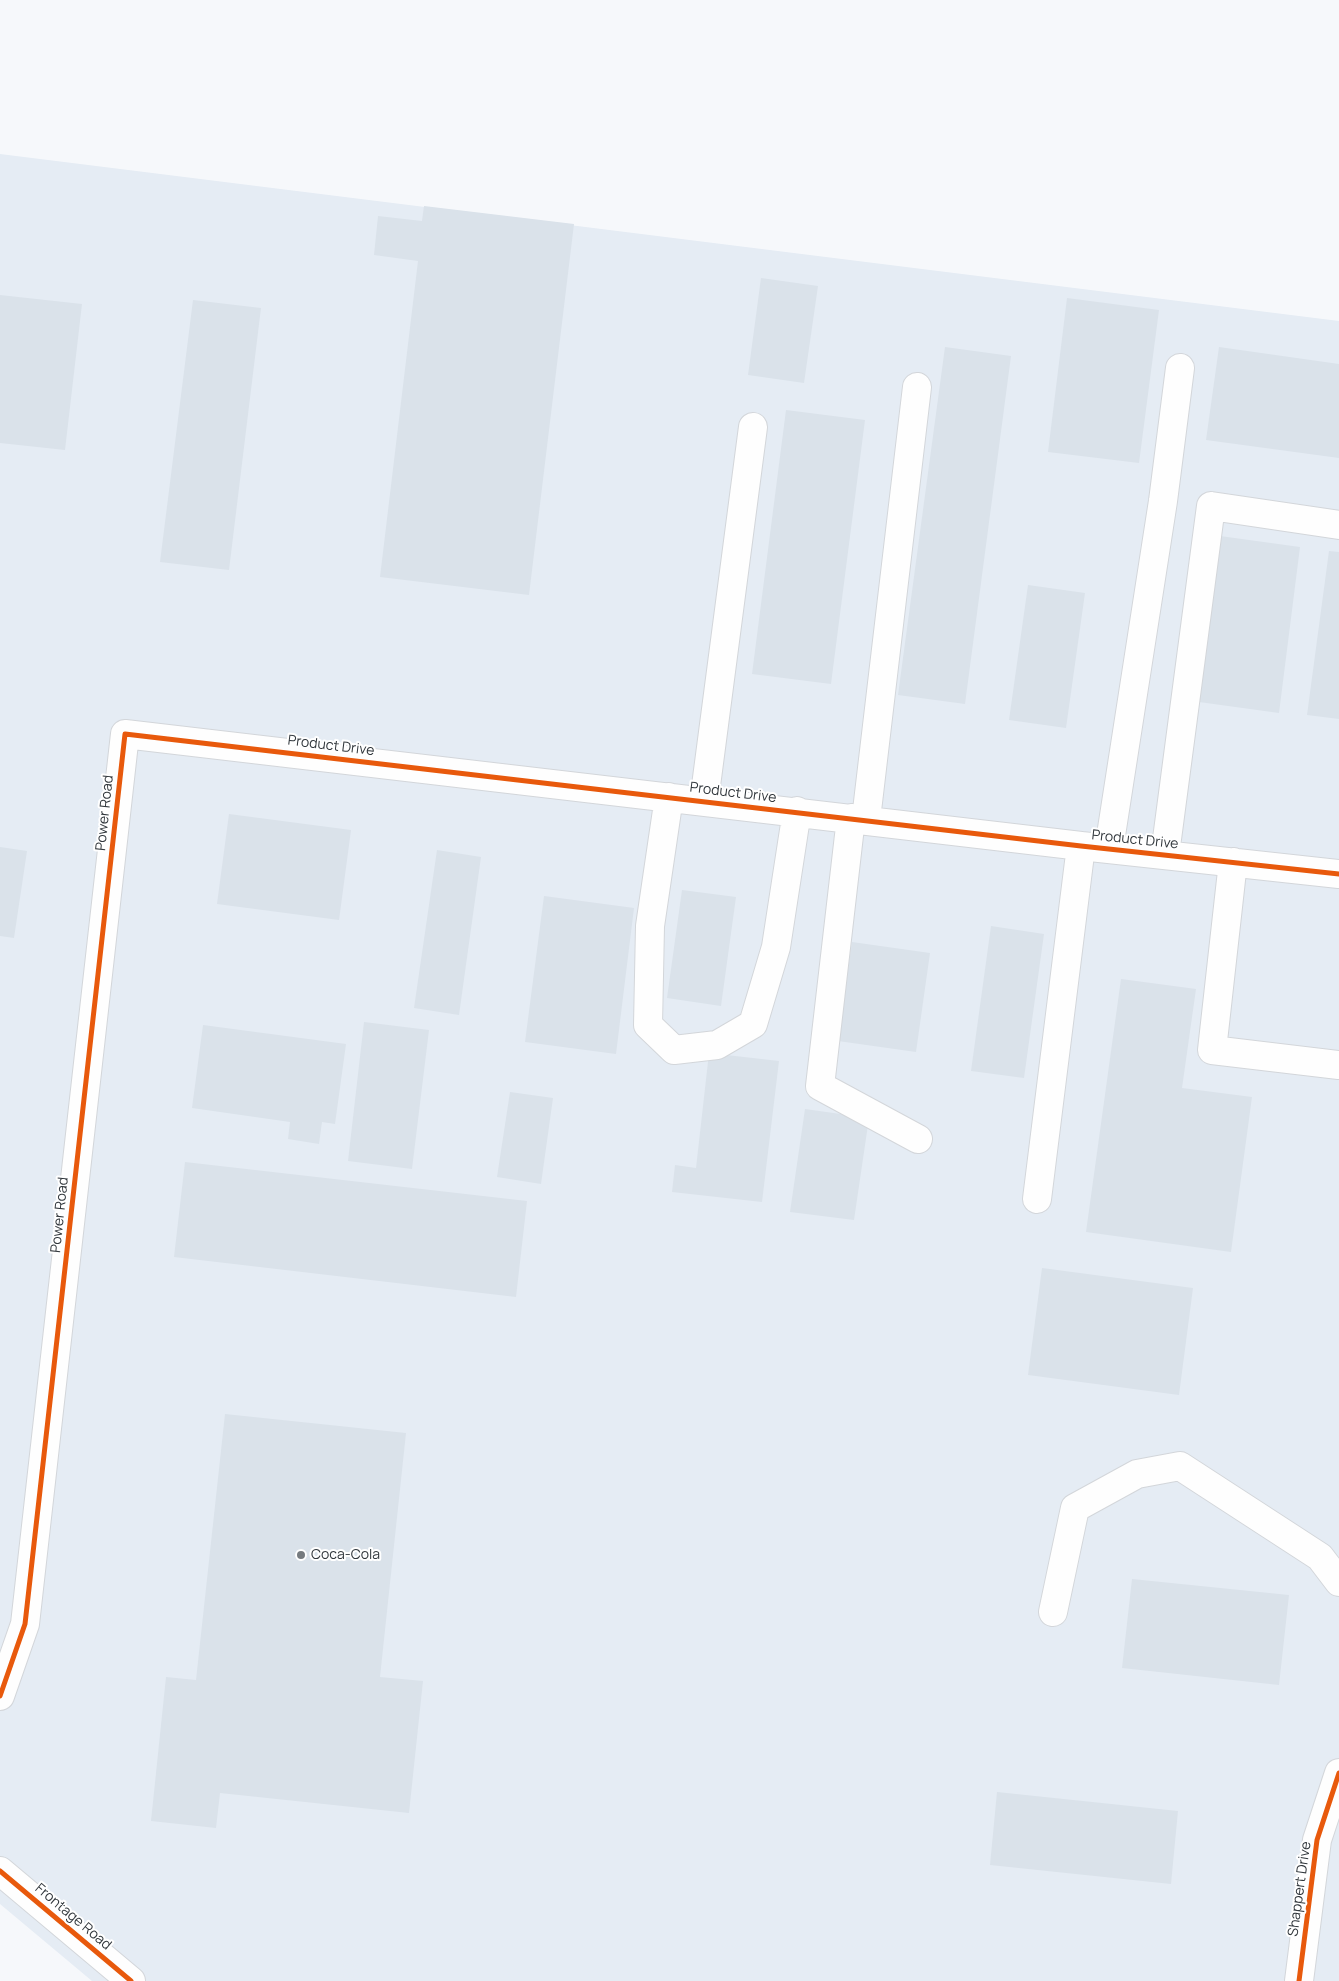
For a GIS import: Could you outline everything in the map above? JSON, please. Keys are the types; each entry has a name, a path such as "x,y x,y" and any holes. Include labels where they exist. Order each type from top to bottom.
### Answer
{"street":[{"path":"1109,848 1163,501 1180,368"},
{"path":"917,388 820,1086 918,1139"},
{"path":"704,801 753,426"},
{"path":"1165,854 1211,506 1339,525"},
{"name":"Product Drive","path":"125,734 797,811 1081,846 1339,874"},
{"name":"Power Road","path":"0,1696 25,1624 125,734"},
{"path":"669,797 650,926 648,1025 674,1050 717,1045 753,1024 776,946 797,811"},
{"path":"1037,1199 1081,846"},
{"path":"1233,862 1212,1050 1339,1064"},
{"path":"1053,1612 1075,1508 1137,1474 1180,1466 1320,1557 1339,1582"},
{"name":"Shappert Drive","path":"1299,1981 1317,1840 1339,1773"},
{"name":"Frontage Road","path":"0,1871 132,1981"}],"shaded area":[{"path":"0,154 1339,321 1339,1981 92,1981 0,1904"}],"building":[{"path":"424,206 574,224 529,595 380,577 418,261 374,255 378,216 422,221"},
{"path":"761,278 818,286 804,383 748,375"},
{"path":"0,295 82,304 65,450 0,443"},
{"path":"1067,298 1159,310 1139,463 1048,452"},
{"path":"193,300 261,308 229,570 160,562"},
{"path":"945,347 1011,356 965,704 898,695"},
{"path":"1219,347 1339,364 1339,458 1206,440"},
{"path":"786,410 865,420 831,684 752,674"},
{"path":"1220,536 1300,547 1279,713 1199,702"},
{"path":"1329,551 1339,552 1339,719 1307,715"},
{"path":"1028,585 1085,593 1066,728 1009,720"},
{"path":"229,814 351,830 339,920 217,904"},
{"path":"0,847 27,851 14,938 0,936"},
{"path":"437,850 481,857 459,1015 414,1008"},
{"path":"682,890 736,897 721,1006 667,998"},
{"path":"544,896 634,908 616,1054 525,1042"},
{"path":"991,926 1044,934 1024,1078 971,1071"},
{"path":"852,942 930,953 916,1052 838,1041"},
{"path":"1121,979 1196,989 1182,1088 1252,1097 1231,1252 1086,1232"},
{"path":"364,1022 429,1030 412,1169 348,1161"},
{"path":"203,1025 346,1044 335,1124 322,1122 319,1144 288,1139 290,1122 192,1108"},
{"path":"709,1053 779,1061 762,1202 672,1192 675,1165 696,1168"},
{"path":"510,1092 553,1098 541,1184 497,1177"},
{"path":"805,1109 869,1118 854,1220 790,1212"},
{"path":"185,1162 527,1201 516,1297 174,1257"},
{"path":"1042,1268 1193,1288 1179,1395 1028,1375"},
{"name":"Coca-Cola","path":"225,1414 406,1433 380,1677 423,1681 409,1813 220,1793 216,1828 151,1821 166,1677 196,1680"},
{"path":"1132,1579 1289,1595 1279,1685 1122,1668"},
{"path":"997,1792 1178,1811 1171,1884 990,1865"}],"cycle path":[{"path":"0,1696 25,1624 125,734 1081,846 1339,874"},
{"path":"1299,1981 1317,1840 1339,1773"},
{"path":"0,1871 131,1981"}],"place":[{"name":"Coca-Cola","path":"301,1555"}]}
